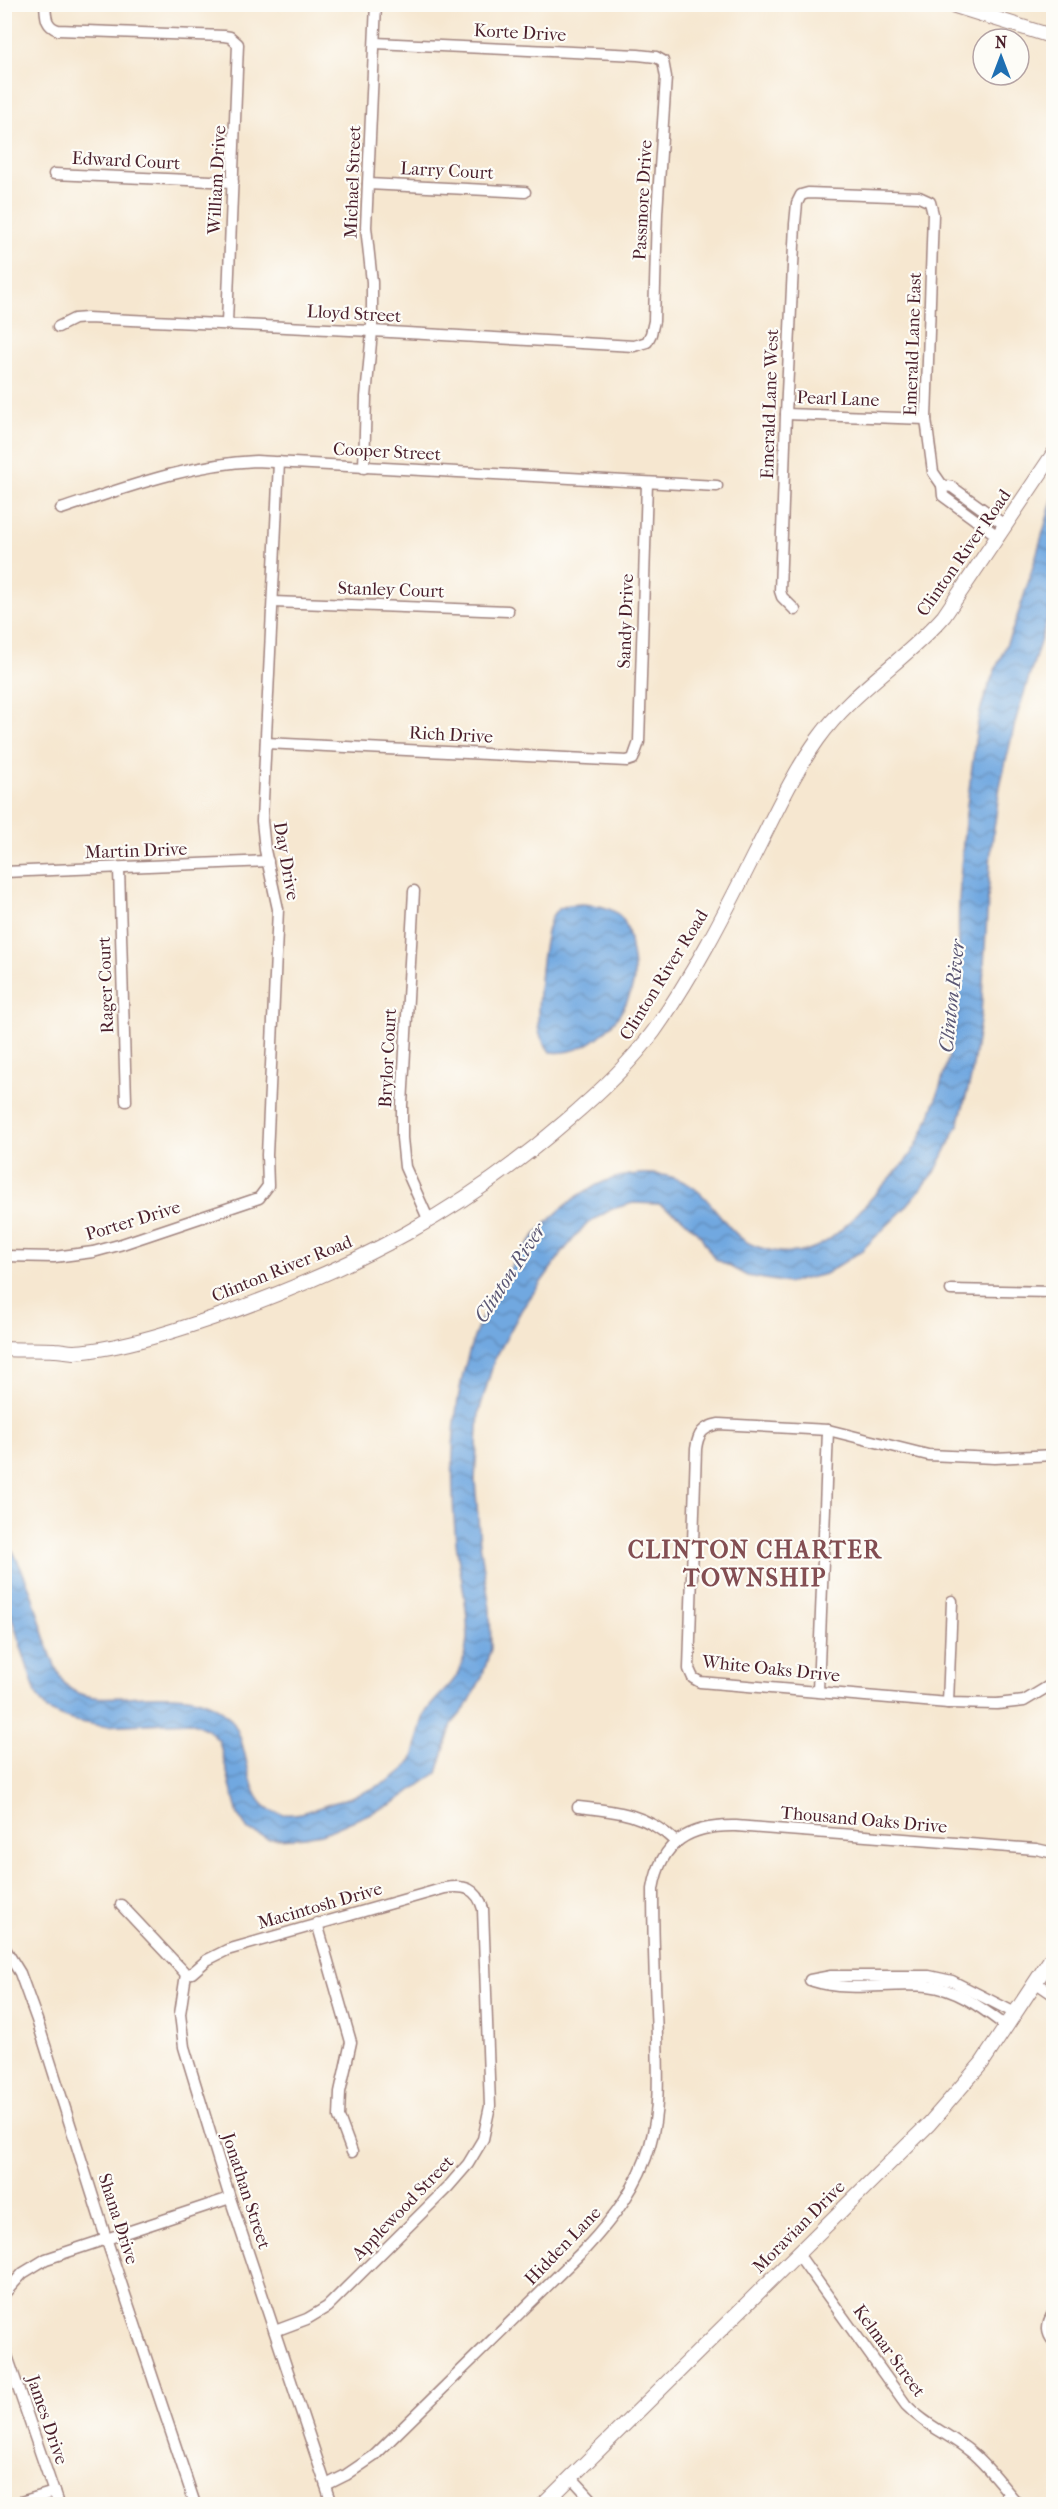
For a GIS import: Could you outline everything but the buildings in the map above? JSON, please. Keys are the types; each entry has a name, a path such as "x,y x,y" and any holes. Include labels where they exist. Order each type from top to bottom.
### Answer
{"street":[{"name":"William Drive","path":"45,4 46,21 49,26 58,30 224,36 234,40 239,49 227,323"},
{"name":"Michael Street","path":"364,468 366,398 372,331 372,282 366,227 376,4"},
{"path":"949,4 1053,37"},
{"name":"Korte Drive","path":"375,43 638,55 656,57 663,61"},
{"name":"Passmore Drive","path":"649,340 654,321 657,213 666,77 663,61"},
{"name":"Edward Court","path":"54,174 233,182"},
{"name":"Larry Court","path":"368,184 525,192"},
{"name":"Emerald Lane West","path":"795,610 782,597 780,591 786,414 798,200 801,195 808,193 919,197 930,202"},
{"name":"Emerald Lane East","path":"930,202 933,214 926,419 933,472 942,485 952,487 1003,531"},
{"name":"Lloyd Street","path":"58,327 75,319 87,318 227,323 634,346 642,345 649,340"},
{"name":"Pearl Lane","path":"786,414 926,419"},
{"name":"Clinton River Road","path":"4,1349 71,1352 160,1334 258,1301 319,1277 429,1221 459,1203 508,1169 579,1110 634,1056 663,1017 714,932 789,784 819,738 855,698 928,635 944,616 1053,453"},
{"name":"Cooper Street","path":"61,509 141,482 225,462 279,462 717,486"},
{"name":"Day Drive","path":"265,1192 269,1177 267,1155 278,909 262,821 279,462"},
{"name":"Sandy Drive","path":"633,759 639,742 647,483"},
{"name":"Stanley Court","path":"273,602 508,611"},
{"name":"Rich Drive","path":"266,743 627,761 633,759"},
{"name":"Martin Drive","path":"4,872 268,861"},
{"name":"Rager Court","path":"119,869 126,1101"},
{"name":"Brylor Court","path":"414,891 402,1138 405,1167 429,1221"},
{"name":"Porter Drive","path":"4,1256 54,1257 119,1245 231,1206 252,1201 260,1198 265,1192"},
{"path":"951,1290 1053,1292"},
{"name":"White Oaks Drive","path":"828,1430 719,1424 702,1430 696,1449 691,1675 700,1682 948,1702 1018,1703 1036,1696 1053,1683"},
{"path":"818,1691 828,1430 928,1455 995,1458 1053,1455"},
{"path":"948,1702 952,1601"},
{"path":"578,1807 649,1820 676,1842"},
{"name":"Thousand Oaks Drive","path":"676,1842 690,1832 703,1828 736,1826 1036,1849 1053,1853"},
{"name":"Hidden Lane","path":"326,2485 359,2468 394,2437 585,2249 622,2206 646,2157 656,2121 658,2075 653,1889 660,1861 676,1842"},
{"name":"Macintosh Drive","path":"186,1974 192,1973 207,1960 227,1950 445,1888 461,1886 469,1888"},
{"name":"Applewood Street","path":"275,2331 319,2313 345,2291 448,2187 468,2164 483,2139 490,2106 483,1909 478,1896 469,1888"},
{"path":"121,1905 186,1974"},
{"path":"317,1923 351,2042 340,2092 339,2117 352,2152"},
{"name":"Shana Drive","path":"4,1947 20,1973 37,2020 106,2238 195,2505"},
{"name":"Moravian Drive","path":"544,2505 945,2107 982,2063 1035,1982 1048,1973 1053,1954"},
{"name":"Jonathan Street","path":"186,1974 180,2014 181,2034 230,2198 332,2505"},
{"path":"868,1982 907,1981 929,1976 952,1980 1006,2026"},
{"path":"1035,1982 1053,1995"},
{"path":"977,1999 1015,2013"},
{"path":"4,2294 35,2264 106,2238 230,2198"},
{"name":"Kelmar Street","path":"798,2254 906,2405 920,2419 971,2452 1018,2505"},
{"path":"1053,2312 1047,2326 1053,2342"},
{"name":"James Drive","path":"4,2347 58,2505"},
{"path":"571,2477 596,2505"},
{"path":"15,2505 54,2492"},
{"path":"999,2505 1009,2494"}],"water":[{"name":"Clinton River","path":"1053,498 1053,601 1016,719 1000,786 991,850 981,1014 971,1078 958,1125 935,1172 904,1209 860,1252 825,1274 788,1283 747,1276 714,1258 700,1235 681,1217 659,1204 633,1203 612,1209 586,1224 562,1253 522,1309 494,1361 479,1412 475,1480 480,1543 490,1609 491,1649 482,1677 467,1706 452,1724 437,1773 392,1804 322,1834 268,1839 248,1830 238,1815 219,1741 208,1730 191,1722 101,1726 71,1720 47,1710 36,1694 5,1596 5,1534 29,1587 54,1664 65,1684 78,1693 96,1697 188,1697 210,1703 228,1716 235,1726 255,1791 269,1809 285,1814 311,1810 379,1786 408,1765 413,1757 426,1712 458,1674 465,1652 466,1604 456,1542 453,1478 453,1446 461,1383 480,1323 494,1294 536,1234 573,1199 594,1186 616,1178 654,1174 674,1178 701,1193 729,1227 749,1243 773,1251 789,1253 803,1251 827,1241 849,1223 908,1158 925,1128 939,1090 957,1016 961,869 979,717 986,692 1012,632"},
{"path":"581,904 607,908 622,919 628,931 633,956 633,984 622,1010 603,1033 578,1048 564,1052 550,1052 540,1035 538,1022 539,989 547,933 555,912 564,907"}],"district":[{"name":"CLINTON CHARTER TOWNSHIP","path":"755,1564"}]}
